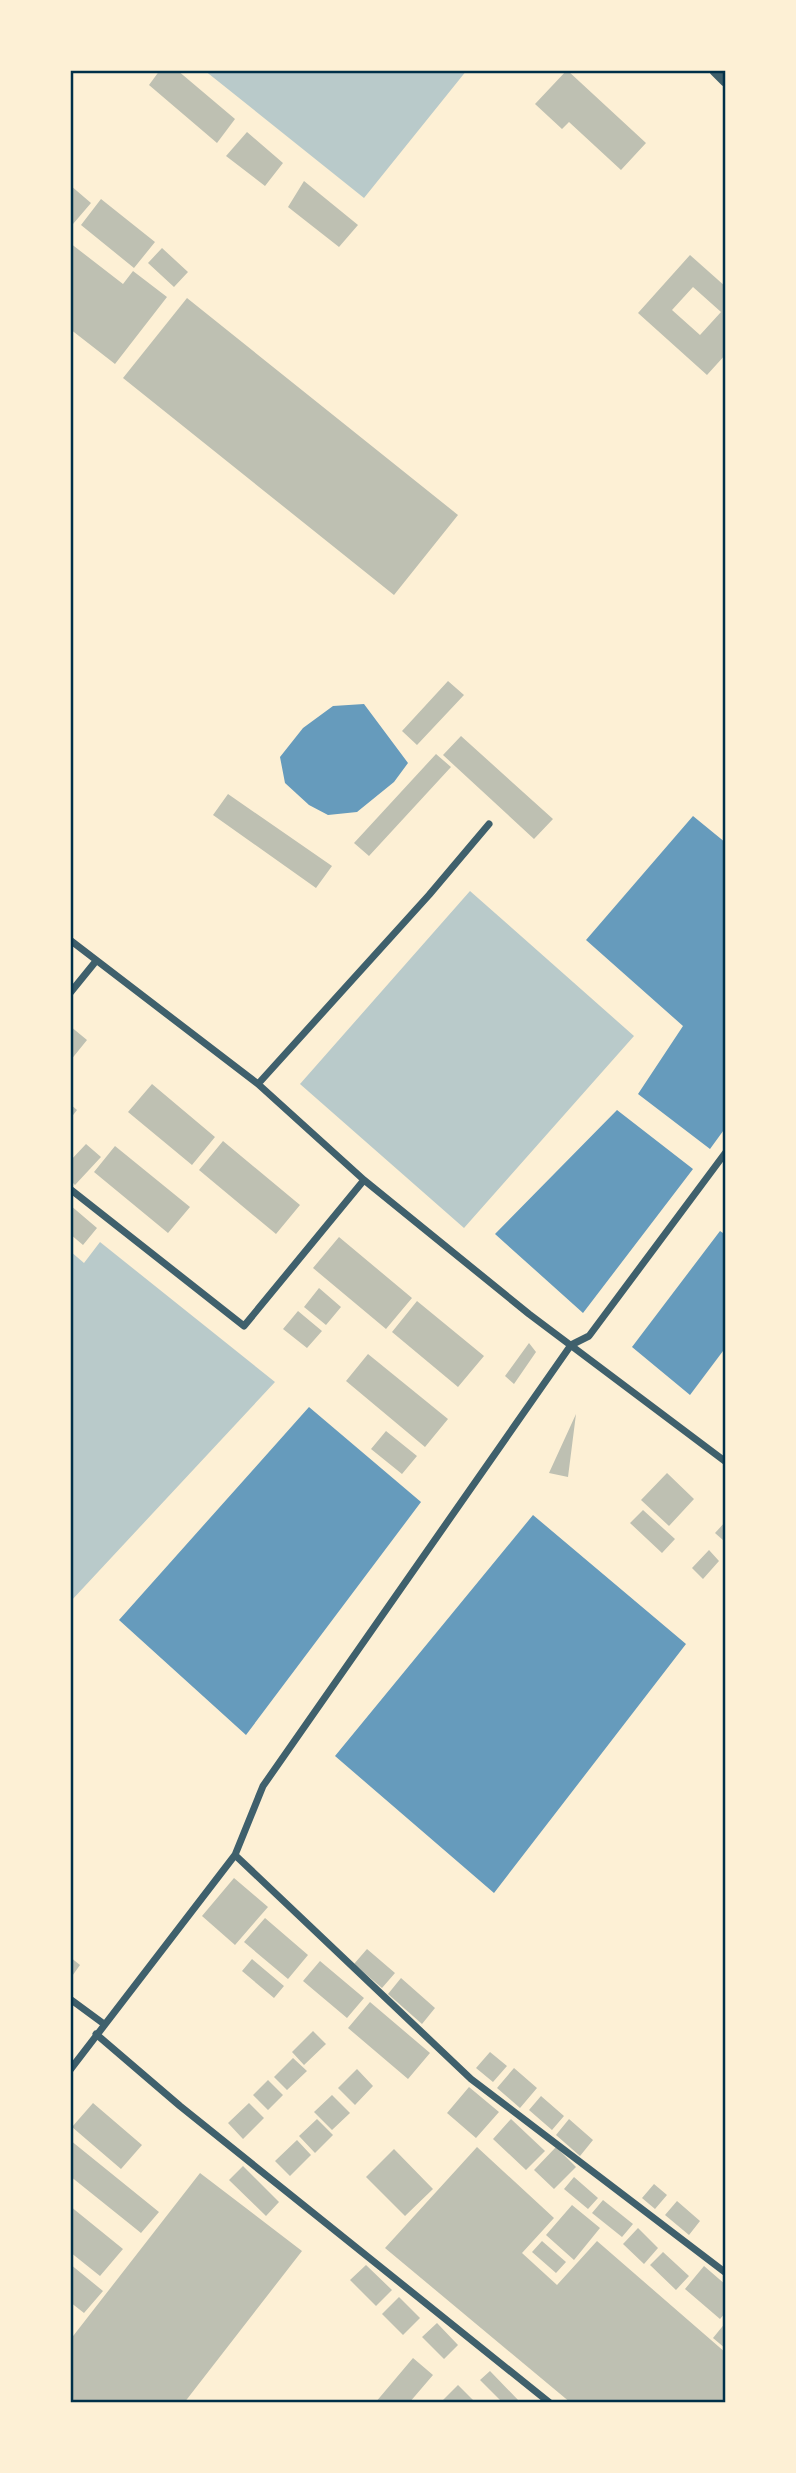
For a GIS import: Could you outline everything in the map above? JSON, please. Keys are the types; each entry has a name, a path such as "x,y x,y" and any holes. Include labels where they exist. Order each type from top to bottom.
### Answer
{"street":[{"path":"715,70 726,81"},
{"path":"258,1084 429,895 489,824"},
{"path":"70,940 258,1084 364,1180 529,1314 726,1462"},
{"path":"70,993 96,961"},
{"path":"70,2070 235,1855 263,1786 571,1345 589,1336 726,1152"},
{"path":"70,1189 244,1326 364,1180"},
{"path":"235,1855 471,2079 726,2273"},
{"path":"70,1999 104,2024"},
{"path":"96,2035 180,2106 550,2403"}],"shaded area":[{"path":"204,70 467,70 364,198"},
{"path":"470,891 634,1036 464,1228 300,1084"},
{"path":"100,1242 275,1382 71,1601 70,1251 84,1263"}],"water":[{"path":"364,704 408,763 394,782 357,812 328,815 309,805 285,783 280,757 303,728 333,706"},
{"path":"693,816 726,843 726,1127 710,1149 638,1094 683,1026 586,940"},
{"path":"617,1110 693,1169 583,1313 495,1234"},
{"path":"720,1231 726,1235 726,1347 690,1395 632,1347"},
{"path":"309,1407 421,1502 246,1735 119,1620"},
{"path":"533,1515 686,1644 494,1893 335,1756"}],"building":[{"path":"160,70 177,70 235,119 217,143 149,85"},
{"path":"567,70 646,143 621,170 569,122 562,129 535,104"},
{"path":"247,132 283,163 265,186 226,156"},
{"path":"304,181 358,225 339,247 288,207"},
{"path":"70,185 91,203 73,224 70,222"},
{"path":"101,199 155,242 134,268 81,225"},
{"path":"70,243 123,284 133,271 167,297 115,364 70,329"},
{"path":"162,248 188,272 174,287 148,263"},
{"path":"690,255 726,287 726,354 707,375 638,313","holes":["693,287 721,312 700,335 672,310"]},
{"path":"187,298 458,515 394,595 123,378"},
{"path":"448,681 464,695 417,745 402,731"},
{"path":"461,736 553,819 534,839 443,755"},
{"path":"436,754 451,767 369,856 354,843"},
{"path":"228,794 332,866 316,888 213,815"},
{"path":"70,1026 87,1040 70,1061"},
{"path":"152,1084 215,1137 192,1165 128,1112"},
{"path":"70,1104 77,1110 70,1119"},
{"path":"223,1141 300,1205 276,1234 199,1170"},
{"path":"86,1144 101,1157 75,1185 70,1180 70,1161"},
{"path":"115,1146 190,1207 168,1233 94,1172"},
{"path":"70,1205 97,1228 83,1245 70,1234"},
{"path":"339,1237 412,1298 386,1329 313,1268"},
{"path":"319,1288 341,1307 326,1325 304,1307"},
{"path":"417,1301 484,1356 458,1387 392,1332"},
{"path":"298,1311 322,1331 307,1348 283,1329"},
{"path":"529,1343 536,1352 514,1384 505,1376"},
{"path":"368,1354 448,1419 425,1447 346,1381"},
{"path":"576,1414 568,1477 549,1473"},
{"path":"386,1431 417,1456 402,1474 371,1449"},
{"path":"667,1473 694,1499 669,1526 641,1500"},
{"path":"643,1510 675,1539 662,1553 630,1523"},
{"path":"726,1521 726,1539 724,1541 715,1533"},
{"path":"709,1550 719,1561 703,1579 692,1568"},
{"path":"234,1878 268,1907 235,1945 202,1916"},
{"path":"265,1918 308,1955 288,1979 244,1942"},
{"path":"367,1949 395,1973 382,1988 354,1964"},
{"path":"70,1957 80,1965 70,1979"},
{"path":"252,1959 284,1986 274,1998 242,1971"},
{"path":"320,1961 364,1998 347,2018 303,1981"},
{"path":"401,1978 435,2008 422,2024 388,1994"},
{"path":"370,2002 430,2053 408,2079 348,2028"},
{"path":"313,2031 326,2044 304,2065 292,2052"},
{"path":"490,2052 507,2066 493,2082 476,2068"},
{"path":"293,2058 307,2071 287,2090 274,2077"},
{"path":"514,2068 537,2088 520,2108 497,2088"},
{"path":"357,2069 373,2086 355,2105 338,2088"},
{"path":"268,2080 283,2095 268,2110 253,2095"},
{"path":"469,2087 499,2112 476,2138 447,2113"},
{"path":"332,2095 350,2113 332,2130 314,2112"},
{"path":"541,2096 564,2116 552,2130 529,2110"},
{"path":"93,2103 142,2145 121,2169 72,2127"},
{"path":"249,2103 264,2118 243,2139 228,2123"},
{"path":"317,2119 333,2135 315,2153 299,2136"},
{"path":"511,2119 545,2151 526,2170 493,2139"},
{"path":"569,2119 593,2140 580,2156 556,2135"},
{"path":"70,2140 159,2212 141,2233 70,2176"},
{"path":"297,2140 311,2155 290,2176 275,2161"},
{"path":"477,2147 554,2218 522,2253 557,2285 597,2241 726,2353 726,2403 571,2403 385,2248"},
{"path":"556,2147 576,2167 554,2189 534,2170"},
{"path":"394,2149 433,2189 405,2216 366,2177"},
{"path":"243,2166 279,2202 266,2216 229,2180"},
{"path":"200,2173 302,2251 184,2403 70,2403 70,2340"},
{"path":"574,2177 598,2198 588,2209 564,2189"},
{"path":"654,2184 667,2195 655,2209 642,2198"},
{"path":"603,2200 633,2224 622,2237 592,2213"},
{"path":"677,2201 700,2221 689,2235 665,2215"},
{"path":"572,2205 600,2228 574,2260 546,2235"},
{"path":"70,2206 123,2249 100,2276 70,2252"},
{"path":"638,2228 658,2248 644,2264 623,2244"},
{"path":"542,2241 566,2262 556,2273 532,2252"},
{"path":"663,2252 689,2276 676,2290 650,2265"},
{"path":"70,2264 103,2291 84,2313 70,2302"},
{"path":"366,2265 392,2290 376,2306 350,2280"},
{"path":"704,2266 726,2285 726,2312 720,2319 685,2289"},
{"path":"399,2297 420,2318 403,2335 382,2314"},
{"path":"726,2322 726,2349 713,2338"},
{"path":"437,2323 458,2345 444,2359 422,2337"},
{"path":"413,2358 433,2375 409,2403 375,2403"},
{"path":"490,2371 519,2403 503,2403 480,2380"},
{"path":"458,2385 476,2403 442,2401"}]}
